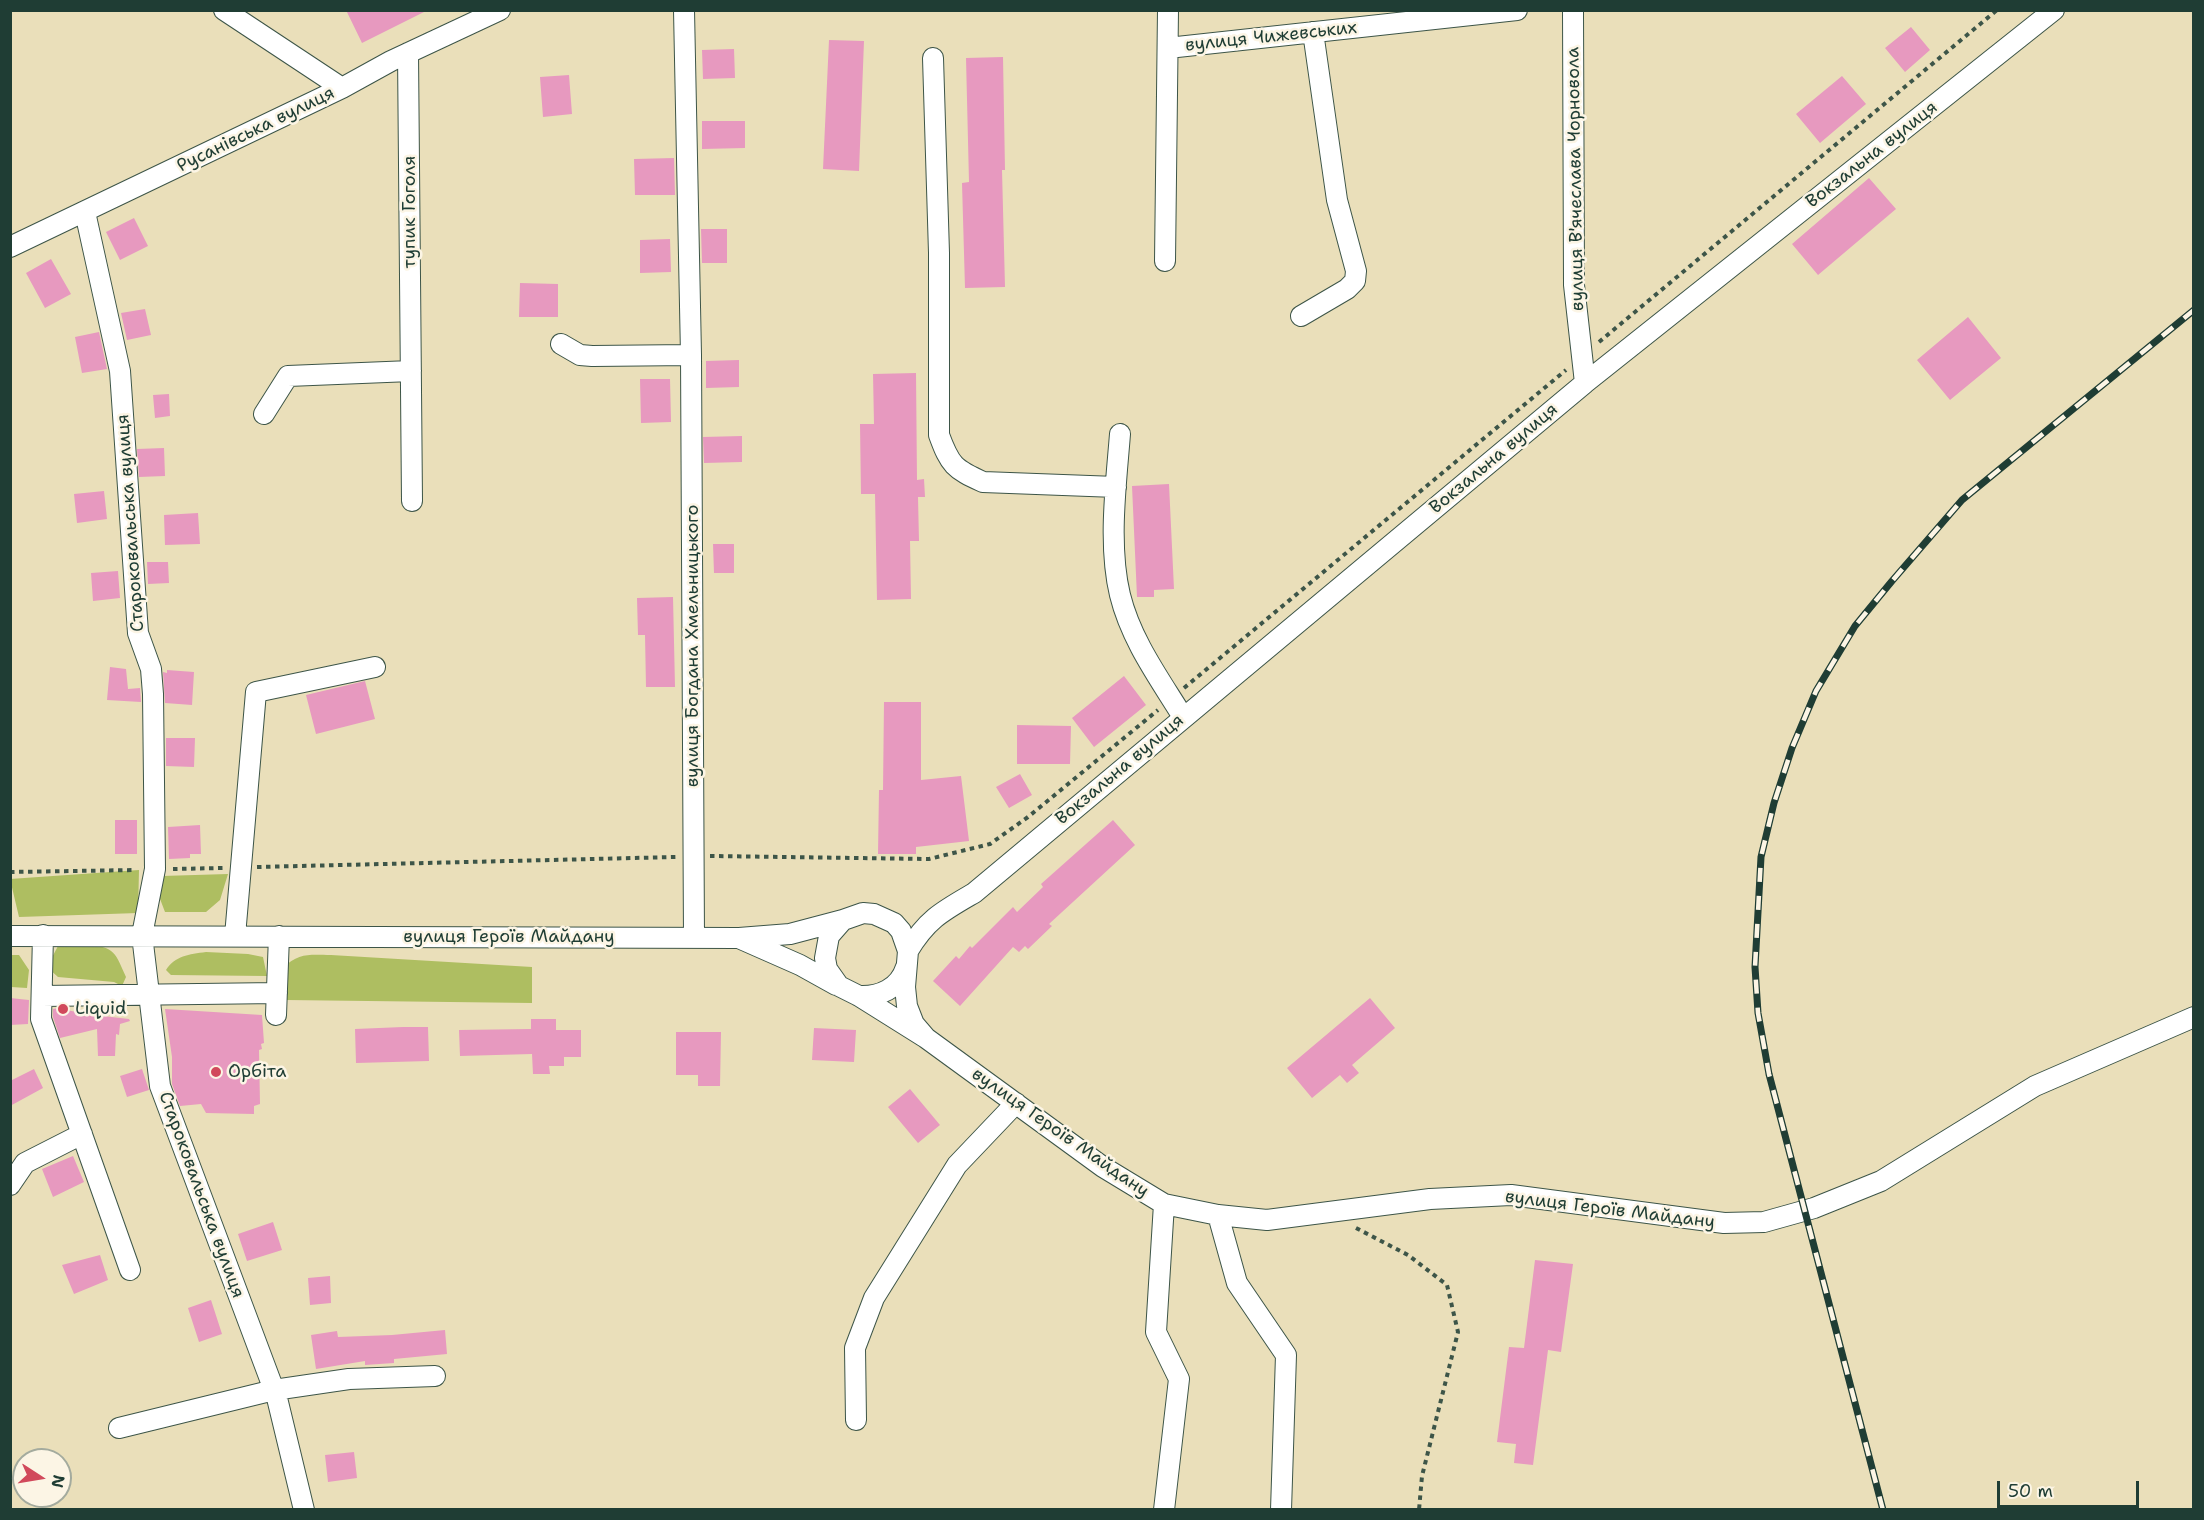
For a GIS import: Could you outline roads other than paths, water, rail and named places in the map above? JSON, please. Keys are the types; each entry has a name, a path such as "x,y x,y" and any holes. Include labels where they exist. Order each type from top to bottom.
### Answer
{"street":[{"path":"224,10 342,88"},
{"name":"Русанівська вулиця","path":"10,247 500,10"},
{"name":"вулиця Богдана Хмельницького","path":"684,10 691,355 694,938"},
{"path":"1165,261 1168,10"},
{"name":"вулиця Чижевських","path":"1168,48 1517,10"},
{"name":"вулиця В'ячеслава Чорновола","path":"1573,10 1574,285 1585,383"},
{"name":"Вокзальна вулиця","path":"908,957 923,928 938,914 974,893 1585,383 2054,10"},
{"path":"1301,316 1347,290 1355,281 1356,271 1337,200 1313,32"},
{"name":"тупик Гоголя","path":"408,53 411,501"},
{"path":"933,58 939,253 939,435 948,460 964,474 983,483 1116,487"},
{"name":"Староковальська вулиця","path":"85,212 120,371 138,633 151,669 155,869 142,935 160,1086 274,1390 304,1509"},
{"path":"561,344 580,355 691,355"},
{"path":"264,414 288,376 411,371"},
{"path":"1120,434 1114,542 1120,594 1130,626 1150,667 1183,717"},
{"path":"235,936 256,692 375,667"},
{"name":"вулиця Героїв Майдану","path":"10,936 739,938 790,934 863,913 884,917"},
{"name":"Вокзальна вулиця","path":"884,917 915,918 938,914"},
{"path":"859,996 880,994 890,989 904,973 908,957 901,931 884,917"},
{"path":"839,986 827,969 825,958 829,936 843,920"},
{"path":"43,935 41,1019 130,1270"},
{"path":"276,1015 279,936"},
{"name":"вулиця Героїв Майдану","path":"739,938 801,965 859,996 926,1038 1103,1167 1164,1204 1218,1215 1267,1220 1430,1199 1511,1195 1724,1223 1764,1222 1814,1208 1881,1181 2035,1086 2193,1017"},
{"name":"вулиця Героїв Майдану","path":"908,957 905,987 907,1006 914,1024 926,1038"},
{"path":"42,996 277,993"},
{"path":"856,1420 855,1348 874,1298 957,1165 1016,1103"},
{"path":"10,1185 25,1163 82,1134"},
{"path":"1164,1204 1156,1332 1179,1379 1164,1509"},
{"path":"1218,1215 1237,1283 1286,1355 1281,1509"},
{"path":"119,1428 274,1390 349,1379 435,1376"}],"railway":[{"path":"1883,1510 1769,1074 1758,1013 1755,967 1761,857 1774,803 1792,748 1816,691 1855,626 1892,581 1962,500 2194,310"}],"place":[{"name":"Liquid","path":"63,1009"},
{"name":"Орбіта","path":"216,1072"}]}
